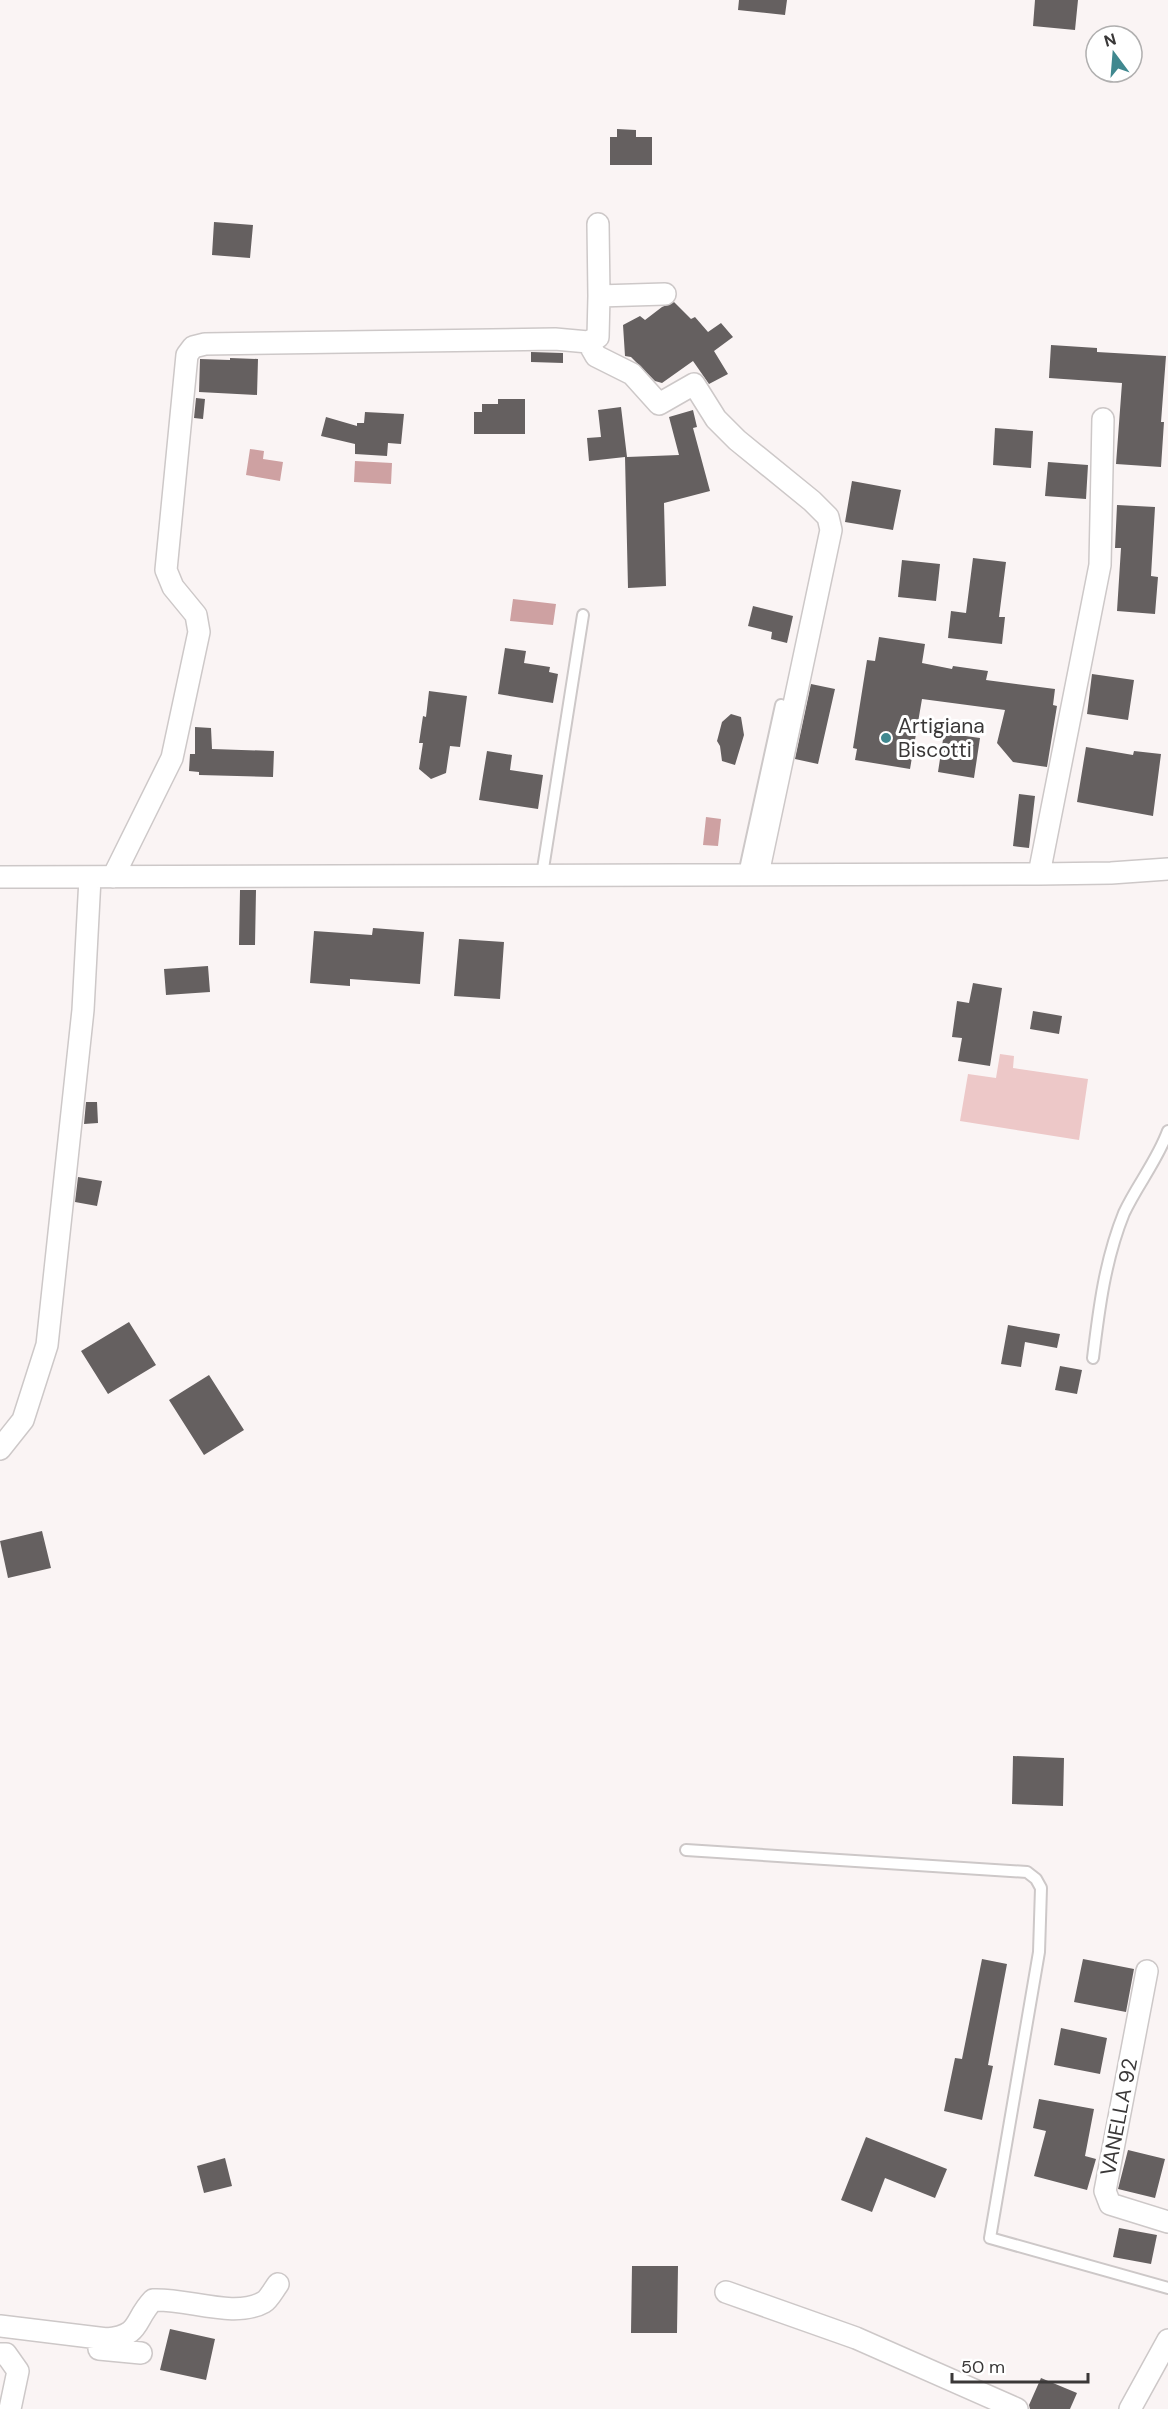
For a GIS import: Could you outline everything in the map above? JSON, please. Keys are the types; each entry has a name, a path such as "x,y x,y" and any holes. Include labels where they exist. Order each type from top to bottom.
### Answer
{"street":[{"path":"113,877 172,758 199,632 196,615 173,587 166,570 187,355 194,347 205,344 555,339 588,342 598,337 598,224"},
{"path":"599,296 665,294"},
{"path":"588,342 596,356 632,375 659,404 694,384 716,419 737,440 812,501 828,517 831,530 751,874"},
{"path":"1039,874 1100,565 1103,419"},
{"path":"0,877 1039,874 1168,869"},
{"path":"0,1449 23,1420 47,1345 83,1010 90,878"},
{"name":"VANELLA 92","path":"1147,1971 1105,2191 1110,2204 1168,2222"},
{"path":"0,2326 107,2339 123,2337 134,2330 145,2309 153,2300 171,2299 237,2310 265,2302 278,2284"},
{"path":"726,2292 856,2338 1017,2409"},
{"path":"0,2338 141,2353"},
{"path":"1130,2409 1168,2340"},
{"path":"0,2354 6,2354 18,2371 10,2409"}],"lane":[{"path":"542,875 584,615"},
{"path":"751,874 781,705"},
{"path":"1093,1358 1103,1279 1113,1243 1125,1211 1161,1150 1168,1131"},
{"path":"686,1850 1027,1872 1036,1879 1041,1888 1040,1952 990,2238 1168,2288"}],"shaded area":[{"path":"250,449 264,451 263,459 283,462 280,481 246,475"},
{"path":"355,461 392,463 391,484 354,482"},
{"path":"513,599 556,604 553,625 510,621"},
{"path":"706,817 721,819 718,846 703,845"},
{"path":"1000,1054 1014,1056 1013,1068 1088,1079 1079,1140 960,1121 968,1074 996,1078"}],"building":[{"path":"739,0 787,0 785,15 738,10"},
{"path":"1035,0 1078,0 1075,30 1033,26"},
{"path":"617,129 636,130 636,137 652,137 652,165 610,165 610,137 617,137"},
{"path":"214,222 253,225 250,258 212,255"},
{"path":"674,302 691,319 695,317 708,332 721,323 733,337 714,351 728,374 709,384 693,361 662,383 655,381 631,357 625,356 623,325 640,316 645,320 662,307"},
{"path":"1051,345 1097,348 1097,352 1166,356 1161,422 1164,422 1161,467 1116,464 1122,383 1049,378"},
{"path":"531,352 563,353 563,363 531,362"},
{"path":"230,358 258,359 257,395 199,392 200,359 230,360"},
{"path":"196,398 205,399 203,419 194,418"},
{"path":"498,399 525,399 525,434 474,434 474,412 482,412 482,404 498,404"},
{"path":"621,407 627,457 679,455 669,417 693,410 697,427 693,428 710,491 664,503 666,586 628,588 625,457 589,461 587,438 601,437 598,410"},
{"path":"365,412 404,414 401,444 388,443 387,456 355,454 355,444 321,436 326,417 357,426 357,423 364,423"},
{"path":"995,428 1033,431 1031,468 993,465"},
{"path":"1048,462 1088,465 1086,499 1045,496"},
{"path":"852,481 901,490 893,530 845,522"},
{"path":"1117,505 1155,507 1151,576 1158,577 1155,614 1117,611 1121,548 1115,548"},
{"path":"973,558 1006,562 999,617 1005,617 1002,644 948,638 951,611 966,613"},
{"path":"902,560 940,564 936,601 898,597"},
{"path":"753,606 793,616 787,643 771,639 772,632 748,626"},
{"path":"879,637 925,644 922,663 952,669 953,666 988,671 986,680 1055,689 1053,705 1057,706 1047,767 1013,762 997,743 1005,710 922,699 910,769 855,760 857,749 853,748 867,660 875,661"},
{"path":"505,648 526,651 524,663 550,667 549,672 558,674 553,703 498,694"},
{"path":"1092,674 1134,680 1128,720 1087,714"},
{"path":"811,684 835,689 818,764 795,759"},
{"path":"429,691 467,696 460,747 450,746 446,773 431,779 419,769 423,743 419,743 423,716 426,717"},
{"path":"731,714 741,717 744,735 735,765 722,761 717,741 722,722"},
{"path":"195,727 211,728 212,749 274,751 273,777 199,775 199,772 189,771 190,754 195,754"},
{"path":"944,733 980,738 974,778 938,772"},
{"path":"1086,747 1133,755 1134,751 1161,754 1153,816 1077,802"},
{"path":"487,751 512,755 510,770 543,775 538,809 479,800"},
{"path":"1019,794 1035,796 1029,848 1013,846"},
{"path":"240,890 256,890 255,945 239,945"},
{"path":"373,928 424,932 420,984 350,979 350,986 310,983 314,931 372,935"},
{"path":"459,939 504,942 500,999 454,996"},
{"path":"208,966 210,992 166,995 164,969"},
{"path":"973,983 1002,988 990,1066 958,1061 962,1038 952,1037 957,1001 969,1003"},
{"path":"1033,1011 1062,1016 1059,1034 1030,1029"},
{"path":"86,1102 97,1102 98,1123 84,1124"},
{"path":"78,1177 102,1181 97,1206 75,1202"},
{"path":"129,1322 156,1365 108,1394 81,1351"},
{"path":"1008,1325 1060,1334 1057,1348 1025,1342 1021,1367 1001,1364"},
{"path":"1060,1366 1082,1370 1077,1394 1055,1390"},
{"path":"209,1375 244,1430 204,1455 169,1400"},
{"path":"42,1531 51,1568 8,1578 0,1541"},
{"path":"1013,1756 1064,1758 1063,1806 1012,1804"},
{"path":"982,1959 1007,1964 988,2065 993,2066 982,2120 944,2111 955,2058 962,2059"},
{"path":"1083,1959 1134,1969 1126,2012 1074,2002"},
{"path":"1061,2028 1107,2038 1100,2074 1054,2065"},
{"path":"1039,2099 1094,2109 1085,2156 1096,2159 1087,2190 1034,2176 1046,2131 1033,2128"},
{"path":"866,2137 947,2169 935,2198 885,2178 872,2212 841,2200"},
{"path":"1128,2150 1165,2159 1155,2198 1118,2189"},
{"path":"225,2158 232,2186 204,2193 197,2166"},
{"path":"1119,2228 1157,2235 1151,2264 1113,2257"},
{"path":"632,2266 678,2266 677,2333 631,2333"},
{"path":"170,2329 215,2339 206,2380 160,2370"},
{"path":"1041,2378 1077,2393 1070,2409 1030,2409 1029,2405"}],"place":[{"name":"Artigiana Biscotti","path":"886,738"}]}
